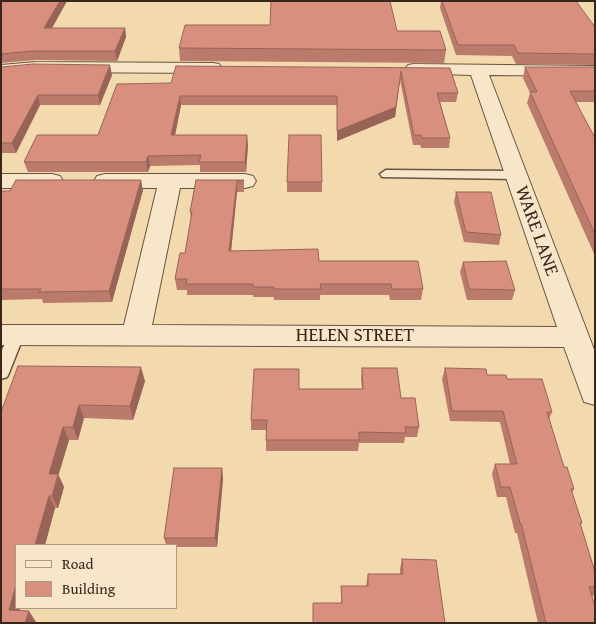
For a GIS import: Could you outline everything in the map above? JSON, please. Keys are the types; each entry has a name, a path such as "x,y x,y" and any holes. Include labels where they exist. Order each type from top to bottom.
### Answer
{"street":[{"path":"1,70 36,67 226,68"},
{"path":"400,69 595,71"},
{"name":"WARE LANE","path":"478,70 595,392"},
{"path":"1,181 245,181"},
{"path":"136,336 170,182"},
{"name":"HELEN STREET","path":"9,335 574,337"}],"lane":[{"path":"386,174 516,175"},
{"path":"1,373 9,335"}],"building":[{"path":"1,1 60,1 44,28 125,28 115,51 33,51 1,54"},
{"path":"271,1 390,1 397,31 440,31 446,50 179,48 185,25 270,25"},
{"path":"442,1 576,1 595,27 595,54 518,53 514,45 458,45"},
{"path":"33,64 110,65 98,95 38,95 12,143 1,143 1,67"},
{"path":"176,66 450,68 458,93 437,93 450,138 422,138 421,135 414,135 401,71 396,107 337,131 337,96 180,96 171,135 247,135 245,162 199,162 201,155 148,156 146,162 24,162 37,135 98,135 117,84 171,83"},
{"path":"525,67 595,67 595,91 570,91 595,138 595,234 530,92 537,92"},
{"path":"289,135 321,135 322,182 287,182"},
{"path":"16,180 141,180 109,291 39,292 41,289 1,289 1,192 10,191"},
{"path":"196,180 244,180 237,181 229,251 318,249 319,261 418,261 423,289 392,289 391,284 320,284 321,289 273,289 274,287 253,287 253,284 186,284 187,279 175,279 180,253 185,253"},
{"path":"456,192 491,192 501,235 466,232"},
{"path":"506,261 515,290 469,289 463,262"},
{"path":"18,366 141,367 130,406 79,405 73,427 63,427 49,474 58,474 52,496 49,496 35,544 15,544 15,589 9,610 29,611 25,623 1,623 1,412"},
{"path":"362,368 397,368 401,398 415,398 419,427 405,427 406,433 359,432 359,440 266,440 267,420 251,420 254,369 299,369 299,389 363,389"},
{"path":"445,368 486,369 487,375 506,375 507,379 542,379 552,412 547,412 564,467 567,467 574,489 571,489 595,572 595,587 589,587 595,606 595,623 546,623 510,487 501,487 495,464 517,464 503,411 452,411"},
{"path":"174,468 222,468 215,538 164,538"},
{"path":"402,559 436,560 445,623 313,623 313,603 342,603 341,586 368,586 368,574 403,574"}]}
